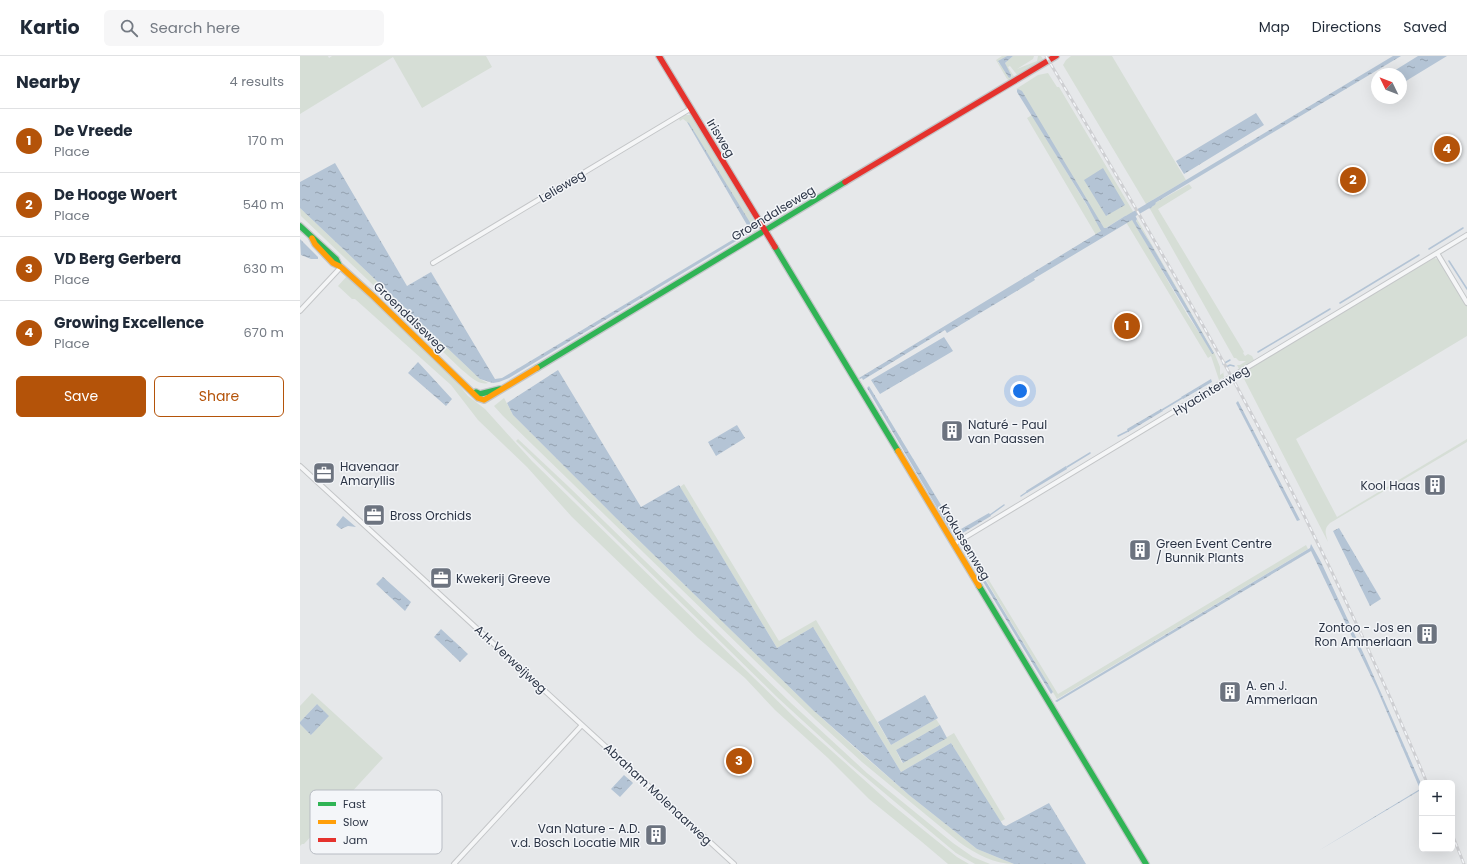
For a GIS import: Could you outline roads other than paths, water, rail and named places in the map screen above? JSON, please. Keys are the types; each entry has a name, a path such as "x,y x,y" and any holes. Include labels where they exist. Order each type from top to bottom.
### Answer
{"street":[{"name":"Irisweg","path":"659,56 764,231"},
{"name":"Groendalseweg","path":"476,392 480,394 501,388 591,336 1056,56"},
{"name":"Lelieweg","path":"433,263 690,109"},
{"name":"Groendalseweg","path":"300,226 312,238 322,252 340,267 478,398 484,400 496,393 501,388"},
{"name":"Krokussenweg","path":"764,231 882,424 1146,864"},
{"name":"Hyacintenweg","path":"954,544 1467,235"},
{"path":"1437,253 1467,303"},
{"path":"300,311 340,267"},
{"name":"Groendalseweg","path":"465,385 470,386 484,400"},
{"name":"A.H. Verweijweg","path":"300,466 582,725"},
{"path":"454,864 582,725"},
{"name":"Abraham Molenaarweg","path":"582,725 734,864"}],"water":[{"path":"1007,56 1013,56 1005,63 1011,75 1009,78 998,61"},
{"path":"1393,56 1401,56 1381,68 1373,68"},
{"path":"1418,56 1447,56 1407,80 1407,68 1399,68"},
{"path":"1371,69 1371,74 1155,203 1150,209 1146,204"},
{"path":"1018,89 1022,91 1104,228 1125,216 1134,213 1137,219 1136,221 1214,353 1212,354 1132,220 1034,278 1035,280 947,333 945,330 863,380 862,378 860,379 859,378 1101,231 1087,205 1017,92"},
{"path":"1256,113 1264,125 1184,174 1176,161"},
{"path":"687,122 751,224 751,232 509,378 499,382 493,383 480,379 300,208 300,182 335,163 407,286 431,272 495,379 502,378 749,230"},
{"path":"1103,168 1125,205 1106,216 1084,180"},
{"path":"300,239 318,257 318,259 311,259 301,255"},
{"path":"944,337 953,351 880,394 871,380"},
{"path":"418,362 452,399 446,406 408,373"},
{"path":"558,370 641,507 679,485 777,648 813,627 901,772 951,743 1003,825 1006,826 1049,803 1086,864 1014,864 977,849 909,795 813,710 617,519 513,415 507,403"},
{"path":"1211,379 1212,382 1183,399 1181,397"},
{"path":"869,386 955,528 957,530 961,529 989,513 991,516 961,534 950,530 867,388"},
{"path":"1238,401 1300,520 1297,521 1236,403"},
{"path":"1161,409 1163,411 1128,432 1127,429"},
{"path":"737,425 745,438 716,456 708,442"},
{"path":"1066,466 1067,469 1027,493 1026,491"},
{"path":"343,516 356,527 348,526 341,529 336,525"},
{"path":"1339,528 1381,599 1370,606 1333,531"},
{"path":"1311,544 1321,562 1367,661 1419,780 1419,787 1377,689 1311,551 1057,702 1055,701 1310,548"},
{"path":"964,545 1053,692 1051,694 962,547"},
{"path":"383,577 411,602 405,611 376,584"},
{"path":"441,629 468,654 460,662 434,637"},
{"path":"925,695 938,718 891,745 878,722"},
{"path":"317,704 329,716 311,735 300,724 300,722"},
{"path":"940,725 947,738 903,763 896,750"},
{"path":"624,775 633,783 620,797 611,789"},
{"path":"1419,790 1419,791 1318,851"}],"waterway":[{"path":"1129,217 1153,203"},
{"path":"1429,249 1463,228"},
{"path":"1340,303 1419,255"},
{"path":"1449,261 1467,289"},
{"path":"1258,352 1330,309"},
{"path":"1223,364 1230,360"},
{"path":"1226,367 1230,365 1234,366"},
{"path":"1162,410 1182,398"},
{"path":"1118,436 1128,431"},
{"path":"1067,467 1090,453"},
{"path":"1021,496 1027,492"},
{"path":"990,515 1004,505"}],"railway":[{"path":"1046,56 1190,302 1262,434 1360,631 1426,780"},
{"path":"1455,842 1464,864"}],"place":[{"name":"Growing Excellence","path":"1447,149"},
{"name":"De Hooge Woert","path":"1353,180"},
{"name":"De Vreede","path":"1127,326"},
{"name":"Naturé - Paul van Paassen","path":"952,431"},
{"name":"Havenaar Amaryllis","path":"324,473"},
{"name":"Kool Haas","path":"1435,485"},
{"name":"Bross Orchids","path":"374,515"},
{"name":"Green Event Centre / Bunnik Plants","path":"1140,550"},
{"name":"Kwekerij Greeve","path":"441,578"},
{"name":"Zontoo - Jos en Ron Ammerlaan","path":"1427,634"},
{"name":"A. en J. Ammerlaan","path":"1230,692"},
{"name":"VD Berg Gerbera","path":"739,761"},
{"name":"Van Nature - A.D. v.d. Bosch Locatie MIR","path":"656,835"}]}
